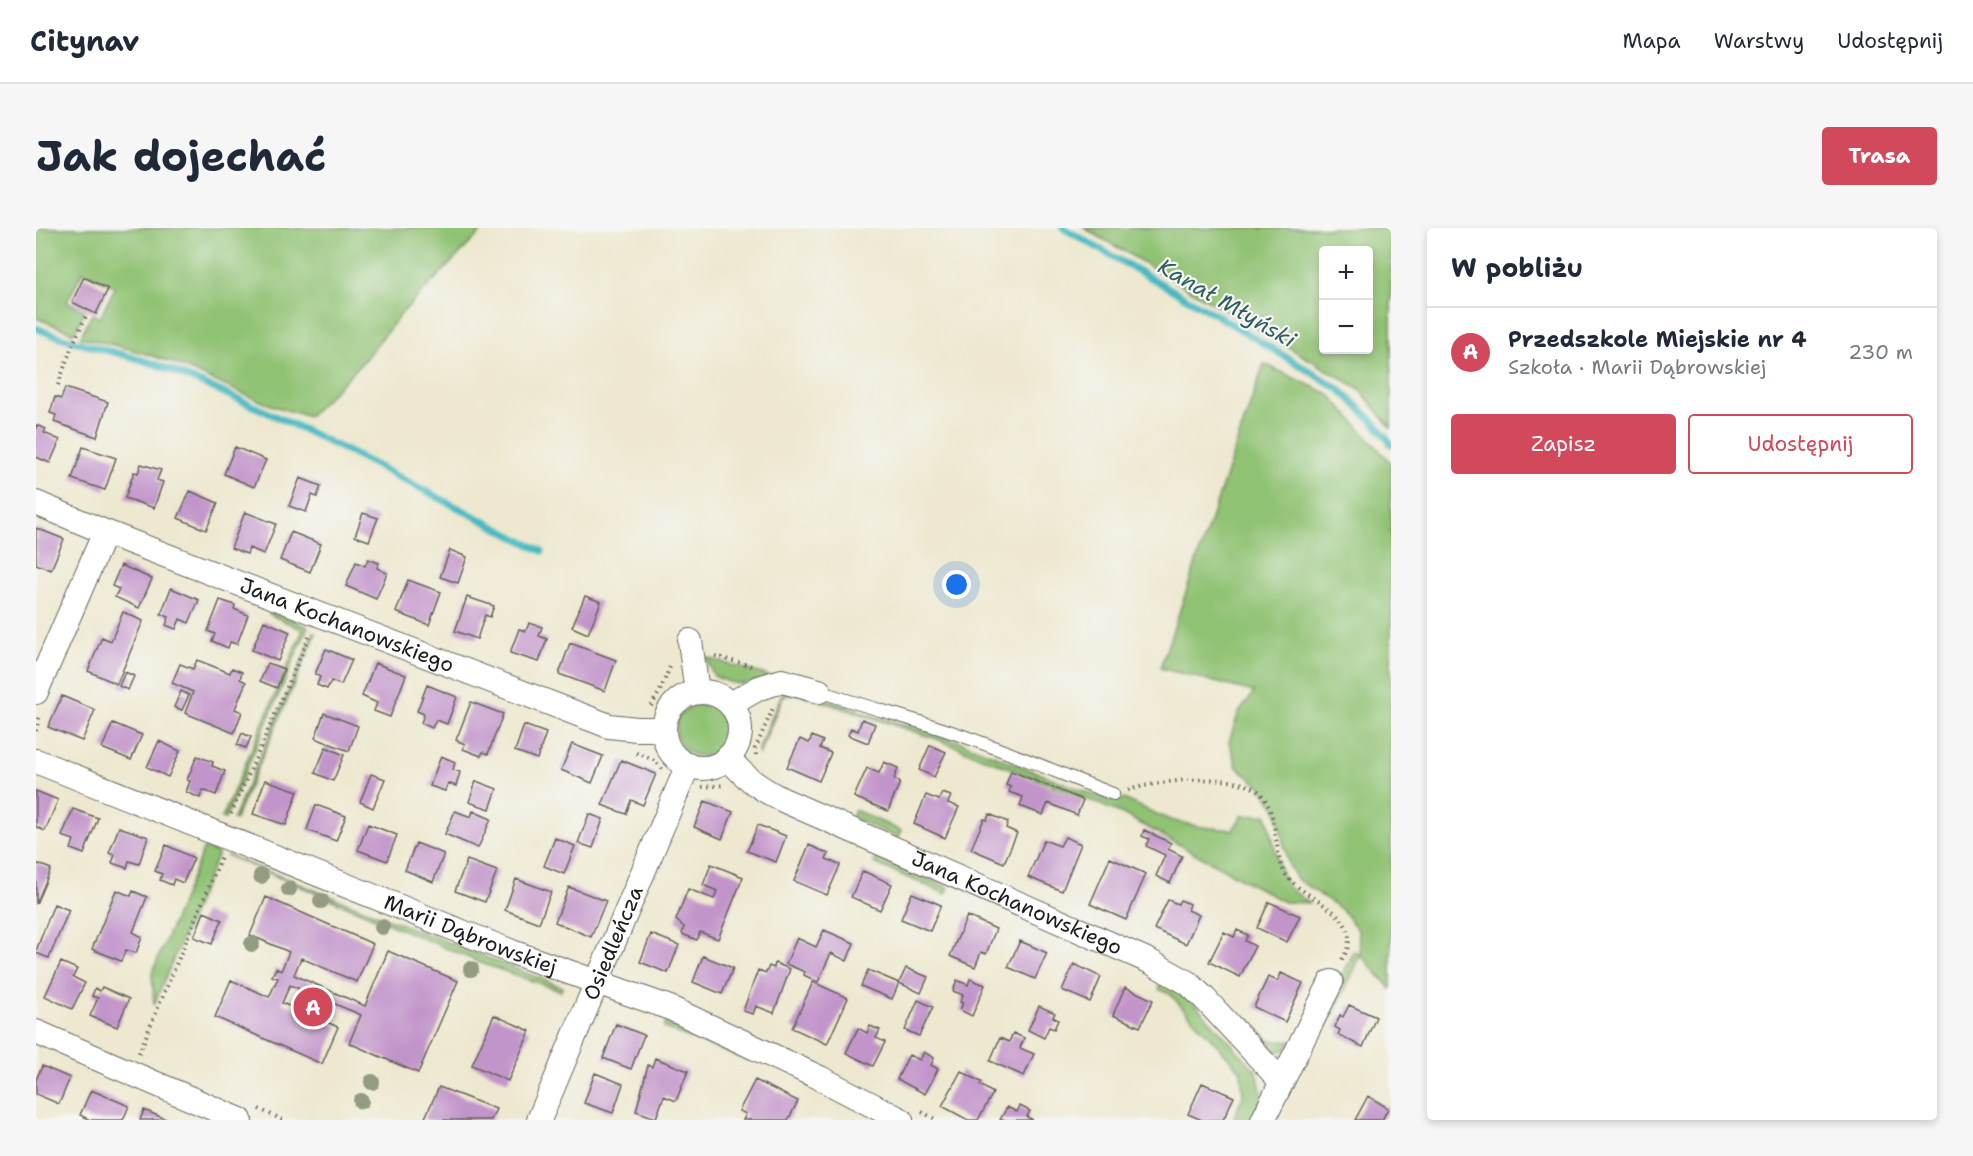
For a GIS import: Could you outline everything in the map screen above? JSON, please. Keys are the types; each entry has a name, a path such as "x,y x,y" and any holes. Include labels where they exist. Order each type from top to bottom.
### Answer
{"street":[{"name":"Jana Kochanowskiego","path":"36,503 105,532 609,726 664,729"},
{"path":"36,692 105,532"},
{"path":"691,646 697,692"},
{"path":"731,704 759,688 782,681 819,691"},
{"path":"697,692 716,694 731,704 740,726 735,748 728,758 709,767 688,765 678,759 670,751 664,729 665,720 674,704 681,698 697,692"},
{"name":"Jana Kochanowskiego","path":"728,758 737,769 761,789 783,800 1173,973 1204,998 1281,1081"},
{"name":"Marii Dąbrowskiej","path":"36,761 512,952 670,1008 820,1078 901,1120"},
{"name":"Osiedleńcza","path":"539,1120 688,765"},
{"path":"1263,1120 1331,982"},
{"path":"36,1032 240,1120"}],"lane":[{"path":"819,691 960,736 1113,794"}],"path":[{"path":"58,385 86,316"},
{"path":"227,823 314,625"},
{"path":"649,709 660,691 679,648 691,646 772,672 782,681 776,701 755,749 756,761"},
{"path":"629,750 658,764 664,774"},
{"path":"1113,794 1145,785 1182,779 1220,780 1255,790 1265,800 1274,824 1283,870 1292,883 1340,918 1348,931 1348,946 1331,982"},
{"path":"693,792 702,787 730,784"},
{"path":"130,1072 224,850"}],"green space":[{"path":"36,228 485,228 402,313 360,365 309,416 273,406 159,358 80,337 92,314 100,318 115,287 83,271 67,302 85,311 74,333 36,318"},
{"path":"1084,228 1391,228 1391,428 1360,389"},
{"path":"1264,364 1329,394 1391,463 1391,989 1361,955 1327,1028 1320,1025 1354,951 1361,954 1358,930 1341,909 1297,879 1288,863 1276,809 1261,787 1237,767 1229,742 1238,714 1254,692 1160,668"},
{"path":"271,610 308,627 225,819 222,818 303,630 269,614"},
{"path":"314,632 316,634 235,820 233,819"},
{"path":"705,657 772,677 749,683 730,682 714,676"},
{"path":"787,690 840,703 873,716 940,734 1109,801 1124,799 1170,820 1201,827 1233,830 1242,816 1267,815 1279,866 1287,886 1309,903 1284,902 1123,814 937,739 799,694 783,696 759,754 758,749 782,694"},
{"path":"702,704 712,706 720,712 726,720 728,730 726,740 720,748 712,754 702,756 692,754 684,748 678,740 676,730 678,720 684,712 692,706"},
{"path":"855,810 901,831 898,838 852,817"},
{"path":"204,848 218,853 154,1005 152,973"},
{"path":"226,855 562,987 561,991 481,963"},
{"path":"876,857 949,888 946,894 874,863"},
{"path":"1162,981 1180,991 1196,1005 1257,1072 1262,1095 1253,1120 1233,1120 1243,1096 1241,1071 1170,994 1159,989"},
{"path":"1251,1021 1270,1041 1291,1041 1286,1050 1270,1052 1244,1025"},
{"path":"665,1023 750,1058 749,1061 664,1028"}],"building":[{"path":"84,277 108,289 96,314 72,302"},
{"path":"65,388 108,402 97,437 54,422 56,415 50,413 55,397 61,399"},
{"path":"36,425 46,429 44,433 60,440 50,463 36,457"},
{"path":"83,447 116,458 105,490 72,479"},
{"path":"235,447 266,460 254,487 224,474"},
{"path":"141,464 161,470 157,480 163,482 154,508 125,498 134,472 138,473"},
{"path":"300,478 321,486 317,497 312,495 306,512 289,506"},
{"path":"190,491 218,503 206,530 178,518"},
{"path":"245,512 276,524 264,554 249,548 247,554 231,548"},
{"path":"363,513 378,518 369,541 355,536"},
{"path":"36,528 64,539 51,570 36,564"},
{"path":"291,532 321,544 310,572 280,560"},
{"path":"450,550 467,557 458,583 440,577"},
{"path":"368,559 379,563 377,568 387,573 376,599 346,586 356,562 365,566"},
{"path":"121,565 152,579 139,608 115,597 119,589 112,586"},
{"path":"408,580 441,592 429,625 396,612"},
{"path":"171,588 199,600 189,623 180,619 176,629 166,625 169,617 161,614"},
{"path":"585,596 601,602 588,634 572,627"},
{"path":"467,597 494,606 490,617 485,615 477,639 455,631"},
{"path":"220,600 235,605 234,609 248,615 237,644 230,642 228,648 212,641 215,634 208,631"},
{"path":"123,612 143,621 117,684 88,671 102,637 111,641"},
{"path":"264,621 290,632 278,661 252,650"},
{"path":"529,623 542,627 539,636 547,639 539,662 510,653 519,629 526,631"},
{"path":"570,643 616,660 605,691 559,674"},
{"path":"326,649 352,660 341,685 331,681 327,689 317,685 320,677 315,674"},
{"path":"197,660 230,673 232,668 242,672 240,679 246,682 235,709 242,712 234,733 185,713 193,692 172,683 180,664 193,669"},
{"path":"268,663 284,669 277,688 260,681"},
{"path":"375,663 406,675 390,717 374,711 377,703 362,696"},
{"path":"125,672 134,676 128,690 119,686"},
{"path":"427,685 457,697 447,724 436,720 432,728 421,723 424,714 417,711"},
{"path":"181,691 189,695 182,710 174,707"},
{"path":"62,696 95,710 82,741 48,727"},
{"path":"471,702 503,714 488,754 483,752 481,756 463,749 465,744 456,740"},
{"path":"324,713 358,726 349,751 315,738"},
{"path":"862,719 875,724 868,743 848,735 851,728 858,731"},
{"path":"113,723 142,735 131,760 102,748"},
{"path":"524,725 546,733 537,759 515,751"},
{"path":"242,733 251,737 246,748 237,745"},
{"path":"812,736 823,741 820,748 831,753 819,781 787,767 800,739 809,743"},
{"path":"159,741 180,751 168,777 147,767"},
{"path":"572,744 603,756 592,783 561,770"},
{"path":"930,745 946,752 934,777 919,770"},
{"path":"326,747 344,755 333,781 315,773"},
{"path":"197,756 213,762 212,766 225,771 216,795 203,790 200,798 186,792 190,781 187,780"},
{"path":"441,756 455,762 453,770 460,772 456,786 448,783 445,791 430,786"},
{"path":"621,760 656,774 643,805 631,800 626,814 602,805"},
{"path":"884,762 898,768 894,779 900,782 888,811 854,797 867,768 879,773"},
{"path":"1011,771 1083,800 1077,815 1048,803 1043,815 1020,806 1023,797 1009,792 1011,787 1006,785"},
{"path":"371,774 385,779 373,808 360,802"},
{"path":"265,780 298,791 286,825 253,814"},
{"path":"476,781 497,789 490,809 469,802"},
{"path":"36,791 58,800 45,831 36,827"},
{"path":"942,793 951,796 948,803 959,807 945,838 914,824 926,795 939,800"},
{"path":"705,801 733,812 722,839 694,827"},
{"path":"316,805 346,816 336,841 307,830"},
{"path":"73,809 98,818 84,854 71,849 74,840 62,836"},
{"path":"455,811 471,817 473,811 491,819 478,848 445,834"},
{"path":"589,814 603,819 593,848 578,843"},
{"path":"989,814 1008,822 1006,828 1017,833 1004,863 971,849 984,819 987,820"},
{"path":"368,824 397,835 387,861 358,850"},
{"path":"758,825 786,836 776,862 747,851"},
{"path":"119,827 148,837 139,864 129,861 127,868 112,863 115,855 109,853"},
{"path":"1144,830 1171,843 1168,849 1182,856 1170,883 1156,876 1165,855 1146,846 1149,839 1142,836"},
{"path":"1065,837 1081,844 1062,891 1028,877 1044,840 1060,846"},
{"path":"555,838 575,846 564,874 544,866"},
{"path":"416,843 444,854 433,882 405,870"},
{"path":"166,845 194,858 183,883 174,879 172,885 160,880 162,874 155,871"},
{"path":"809,845 829,854 826,859 840,865 827,895 794,881"},
{"path":"1110,858 1146,874 1126,920 1090,904"},
{"path":"467,860 497,871 485,902 455,891"},
{"path":"36,863 51,869 36,904"},
{"path":"711,864 743,877 718,939 700,932 697,940 682,934 684,927 676,920 688,889 714,899 717,891 703,885"},
{"path":"863,871 892,884 880,910 851,897"},
{"path":"516,879 551,892 539,923 505,910"},
{"path":"569,887 606,901 591,937 555,922"},
{"path":"116,890 131,896 133,891 147,897 133,932 142,937 136,953 126,950 121,961 92,949"},
{"path":"912,893 941,905 930,931 901,919"},
{"path":"266,897 373,944 357,982 301,958 294,975 365,1006 388,951 458,981 418,1073 349,1043 361,1015 290,985 282,1003 338,1027 322,1064 215,1017 231,980 269,997 278,978 272,976 276,968 281,971 289,952 250,935"},
{"path":"1168,900 1178,904 1180,900 1190,904 1188,910 1199,915 1186,944 1154,929"},
{"path":"1269,902 1300,916 1287,942 1257,928"},
{"path":"54,904 69,910 49,958 36,951"},
{"path":"204,912 222,920 212,944 194,937"},
{"path":"967,916 996,929 986,954 981,952 975,967 950,956"},
{"path":"824,930 854,943 847,961 831,953 818,982 804,975 805,972 786,964 797,938 816,947"},
{"path":"1237,930 1248,935 1245,941 1255,946 1240,977 1209,962 1224,932 1234,937"},
{"path":"651,934 679,945 668,973 640,962"},
{"path":"1020,941 1047,953 1035,979 1008,967"},
{"path":"703,956 733,968 722,994 693,982"},
{"path":"61,962 77,969 73,977 85,983 72,1009 45,996"},
{"path":"775,963 790,969 774,1013 756,1006 753,1014 743,1011 758,970 766,973 769,966 774,968"},
{"path":"1074,964 1101,977 1090,1002 1062,990"},
{"path":"906,968 928,977 921,993 899,983"},
{"path":"868,970 899,983 892,999 861,986"},
{"path":"1281,973 1303,983 1285,1022 1254,1007 1268,977 1278,981"},
{"path":"970,979 985,985 972,1016 960,1010 963,995 953,991 957,980 968,985"},
{"path":"813,982 848,998 827,1044 792,1028"},
{"path":"102,987 129,999 117,1027 90,1016 98,998 92,996 95,988 100,991"},
{"path":"1125,987 1153,1000 1140,1027 1113,1015"},
{"path":"918,1000 933,1007 919,1036 905,1030"},
{"path":"1349,1005 1376,1017 1363,1047 1338,1035 1340,1030 1335,1027 1340,1015 1343,1017"},
{"path":"1039,1006 1055,1013 1053,1017 1058,1020 1054,1029 1049,1027 1044,1038 1028,1030"},
{"path":"494,1015 530,1031 508,1081 472,1065"},
{"path":"616,1024 644,1035 631,1069 603,1058"},
{"path":"870,1026 880,1030 876,1038 885,1042 873,1066 846,1053 858,1028 867,1033"},
{"path":"1013,1033 1024,1038 1020,1048 1034,1054 1024,1076 990,1061 1000,1038 1009,1042"},
{"path":"924,1052 934,1058 931,1065 938,1069 925,1094 897,1079 909,1055 920,1060"},
{"path":"655,1058 688,1071 676,1101 664,1096 656,1118 636,1111 648,1065 652,1067"},
{"path":"42,1066 70,1078 59,1104 36,1094 36,1080"},
{"path":"961,1071 981,1082 980,1085 993,1093 978,1120 968,1120 942,1106"},
{"path":"595,1073 623,1084 613,1113 584,1103"},
{"path":"755,1080 798,1101 788,1120 743,1120 746,1114 739,1111"},
{"path":"1202,1083 1234,1097 1223,1120 1202,1120 1188,1114"},
{"path":"439,1087 496,1109 491,1120 424,1120"},
{"path":"91,1090 129,1106 123,1120 90,1120 80,1115"},
{"path":"1368,1096 1388,1108 1382,1120 1355,1120"},
{"path":"1020,1106 1030,1111 1027,1117 1033,1120 1000,1120 1007,1107 1017,1112"},
{"path":"144,1110 168,1120 140,1120"}],"waterway":[{"name":"Kanał Młyński","path":"1063,228 1218,316 1339,389 1375,423 1391,444"},
{"path":"36,328 52,335 154,364 218,390 358,456 542,551"}],"place":[{"name":"Przedszkole Miejskie nr 4","path":"313,1007"}]}
